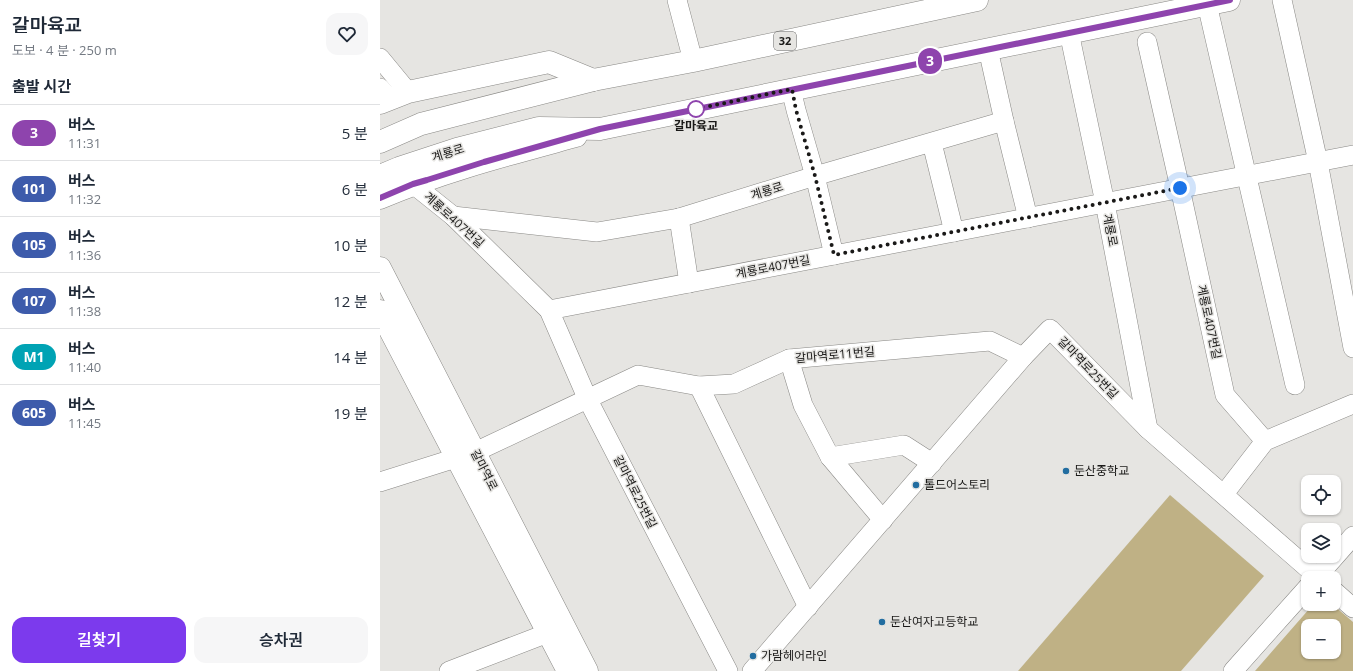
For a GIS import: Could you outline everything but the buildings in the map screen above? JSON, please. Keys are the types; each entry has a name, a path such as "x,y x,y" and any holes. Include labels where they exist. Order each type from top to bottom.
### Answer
{"main road":[{"name":"32","path":"380,142 421,124 593,80 693,61 976,0"},
{"name":"계룡로","path":"380,176 399,168 457,149 539,128 600,129 1223,1"},
{"path":"389,95 549,62 593,80"},
{"path":"380,198 413,184 600,129"},
{"name":"갈마역로","path":"380,268 548,633 568,671"},
{"name":"갈마역로","path":"380,311 466,455 587,671"}],"street":[{"path":"677,0 693,61"},
{"path":"1282,0 1318,162 1353,348"},
{"path":"1223,1 1246,175 1295,385"},
{"name":"계룡로","path":"1069,32 1105,203 1148,429"},
{"path":"1147,42 1180,188"},
{"path":"988,49 1028,218"},
{"path":"380,58 389,95"},
{"path":"792,89 796,110 815,176 834,255"},
{"name":"계룡로","path":"453,216 598,232 679,218 815,176 1004,121"},
{"path":"932,143 954,232"},
{"name":"계룡로407번길","path":"413,184 453,216 549,310 1353,155"},
{"name":"계룡로407번길","path":"1180,188 1225,395 1265,441"},
{"path":"679,218 689,283"},
{"name":"갈마역로25번길","path":"549,310 588,400 728,671"},
{"name":"갈마역로25번길","path":"752,671 1023,357 1050,329 1148,429 1224,494 1305,571"},
{"name":"갈마역로11번길","path":"380,482 466,455 588,400 638,375 698,386 734,384 789,359 990,341 1023,357"},
{"path":"789,359 803,405 830,457 883,520"},
{"path":"698,386 808,607"},
{"path":"1224,494 1265,441 1353,404"},
{"path":"830,457 904,445 932,463"},
{"path":"1323,571 1353,536"},
{"path":"1233,671 1301,596"},
{"path":"1341,597 1353,608"},
{"path":"449,671 548,633"}],"shaded area":[{"path":"1170,495 1264,576 1181,671 1018,671"},
{"path":"1307,611 1340,611 1353,622 1353,671 1255,671"}],"bus line":[{"name":"3","path":"380,198 413,184 600,129 1230,0"}],"place":[{"name":"갈마육교","path":"696,109"},
{"name":"둔산중학교","path":"1066,471"},
{"name":"톨드어스토리","path":"916,485"},
{"name":"둔산여자고등학교","path":"882,622"},
{"name":"가람헤어라인","path":"753,656"}],"route":[{"path":"696,109 792,89 796,110 815,176 834,255 1180,188"}]}
